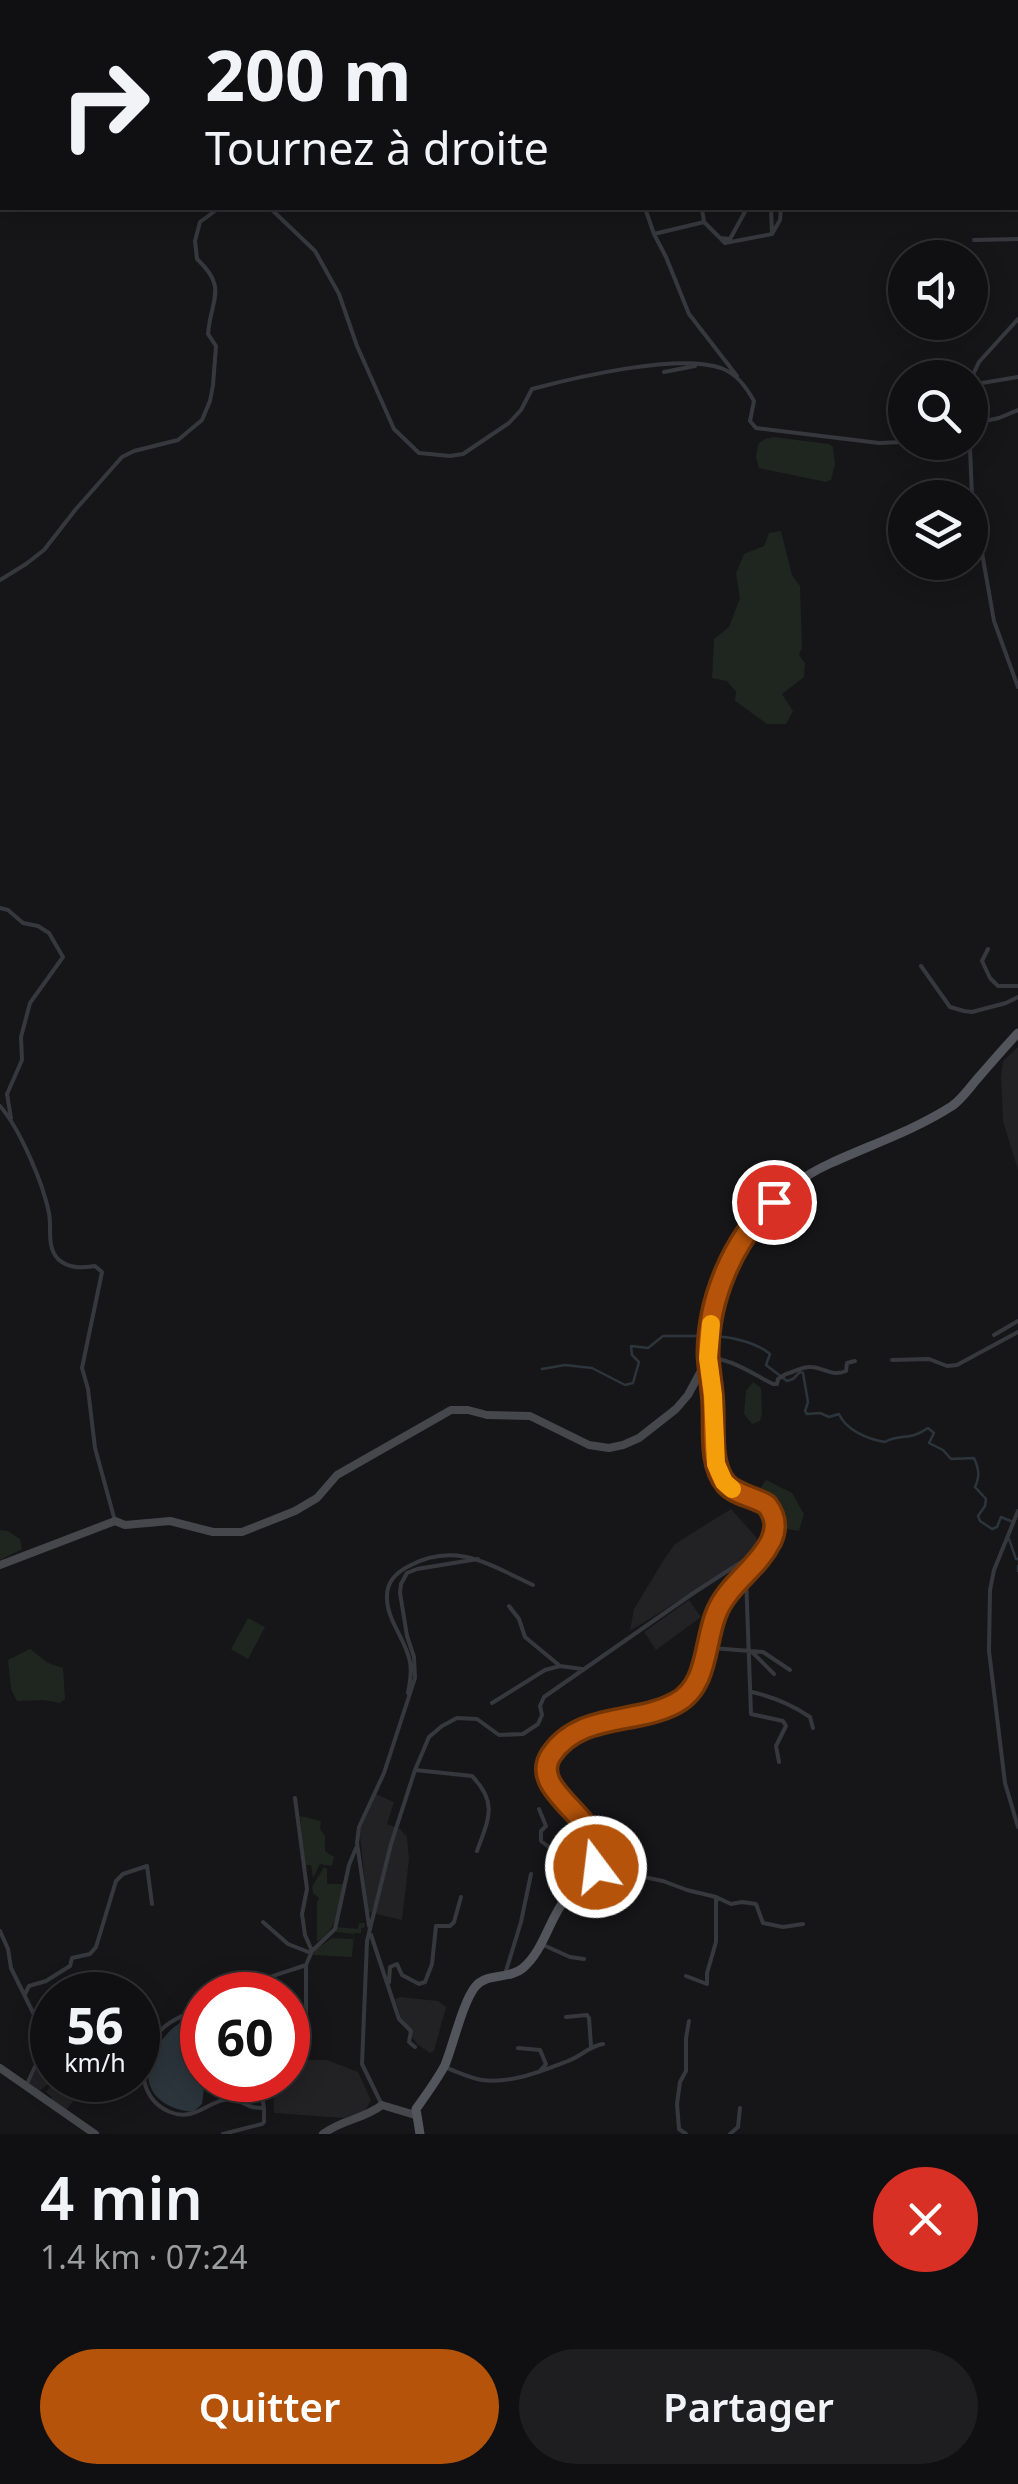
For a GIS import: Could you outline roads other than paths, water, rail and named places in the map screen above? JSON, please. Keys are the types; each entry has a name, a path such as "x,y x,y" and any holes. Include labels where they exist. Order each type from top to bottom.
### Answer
{"main road":[{"path":"420,2134 414,2114 444,2067 475,1987 488,1978 518,1972 526,1966 565,1899 592,1873 600,1859 600,1846 594,1835 553,1785 548,1760 576,1732 662,1710 687,1696 699,1680 717,1610 770,1543 776,1526 772,1510 730,1488 716,1464 709,1335 719,1288 730,1261 767,1208 801,1181 826,1165 913,1128 955,1104 1018,1033"}],"street":[{"path":"0,580 44,550 122,457 134,450 178,440 202,420 213,384 216,346 208,334 216,287 211,272 197,259 195,241 200,222 216,210"},
{"path":"272,210 315,251 340,294 357,346 394,429 419,453 462,454 509,423 532,389 572,379 681,362 720,368 740,379"},
{"path":"646,210 689,314 754,401 750,421 756,428 888,442"},
{"path":"702,210 704,222 725,242 733,243 772,234 781,210"},
{"path":"720,238 730,239 746,210"},
{"path":"771,210 772,234"},
{"path":"654,234 704,222"},
{"path":"974,240 1018,239"},
{"path":"981,360 1018,319"},
{"path":"664,372 700,366"},
{"path":"988,380 1018,376"},
{"path":"988,419 1018,410"},
{"path":"970,460 994,622 1018,687"},
{"path":"0,908 49,933 64,958 30,1003 21,1037 20,1066 7,1094 11,1118 50,1215 54,1251 70,1267 95,1266 102,1272 82,1368 95,1448 114,1521"},
{"path":"988,949 982,961 990,978 998,986 1018,986"},
{"path":"922,966 950,1006 964,1011 1018,997"},
{"path":"0,1106 11,1118"},
{"path":"994,1335 1018,1321"},
{"path":"892,1360 929,1359 947,1366 958,1365 1018,1332"},
{"path":"0,1565 114,1521 125,1526 170,1521 213,1532 242,1532 306,1505 337,1475 452,1410 530,1416 589,1445 609,1448 640,1438 676,1409 708,1358 753,1372 772,1384 786,1374 810,1367 839,1374 846,1371 847,1363 855,1361"},
{"path":"1018,1511 994,1570 989,1651 1005,1783 1018,1827"},
{"path":"414,2114 382,2105 362,2064 370,1931 391,1844 429,1736 457,1718 476,1719 499,1735 523,1734 538,1724 544,1697 770,1543"},
{"path":"408,1698 410,1660 388,1606 390,1582 408,1566 451,1553 478,1559 533,1586"},
{"path":"306,1972 312,1952 335,1929 360,1827 384,1773 415,1678 400,1594 402,1584 407,1574 418,1568 478,1559"},
{"path":"746,1574 751,1714 783,1721 786,1726 776,1746 779,1762"},
{"path":"510,1606 525,1636 560,1666"},
{"path":"707,1648 762,1652 790,1670"},
{"path":"750,1650 774,1674"},
{"path":"492,1703 545,1670 560,1666 584,1669"},
{"path":"752,1692 789,1703 810,1717 813,1728"},
{"path":"415,1770 472,1776 487,1791 486,1828 476,1851"},
{"path":"294,1798 307,1889 302,1914 304,1936 312,1952"},
{"path":"539,1809 546,1826 540,1841 561,1857 600,1859"},
{"path":"357,1844 370,1931 399,2019 411,2031 409,2042 415,2047"},
{"path":"25,1994 29,1986 46,1982 70,1966 72,1958 90,1954 96,1947 116,1881 123,1874 147,1866 152,1904"},
{"path":"592,1873 620,1872 731,1904 756,1904 763,1923 783,1927 803,1924"},
{"path":"504,1976 531,1874"},
{"path":"389,1987 390,1967 394,1964 399,1965 402,1975 418,1984 425,1982 432,1964 436,1926 450,1926 454,1922 461,1897"},
{"path":"686,1976 707,1984 716,1942 716,1897"},
{"path":"263,1922 288,1944 312,1952"},
{"path":"0,1931 11,1968 48,2041 26,2086"},
{"path":"541,1944 570,1958 584,1959"},
{"path":"288,1972 306,1966"},
{"path":"566,2017 587,2015 591,2046"},
{"path":"180,2018 166,2025 150,2042 142,2076 147,2092 160,2107 176,2114 197,2113 219,2102"},
{"path":"686,2134 679,2129 677,2118 680,2082 686,2071 689,2021"},
{"path":"444,2067 484,2080 512,2078 539,2072 603,2044"},
{"path":"518,2048 540,2050 546,2064 539,2072"},
{"path":"0,2068 96,2134"},
{"path":"240,2102 249,2108 264,2108"},
{"path":"223,2134 262,2124 263,2102"},
{"path":"323,2134 382,2105"},
{"path":"730,2134 738,2127 740,2108"}],"waterway":[{"path":"542,1369 565,1365 592,1368 625,1385 633,1383 639,1362 632,1355 631,1346 648,1348 663,1336 707,1336"},
{"path":"715,1336 744,1341 765,1350 770,1354 766,1365 787,1381 803,1373 807,1414 839,1414 858,1433 885,1442 928,1428 934,1433 929,1443 951,1459 974,1458 978,1472 975,1487 986,1499 978,1516 980,1521 992,1529 1001,1517 1013,1522"},
{"path":"1009,1539 1018,1559"},
{"path":"1018,1566 1018,1571"}]}
